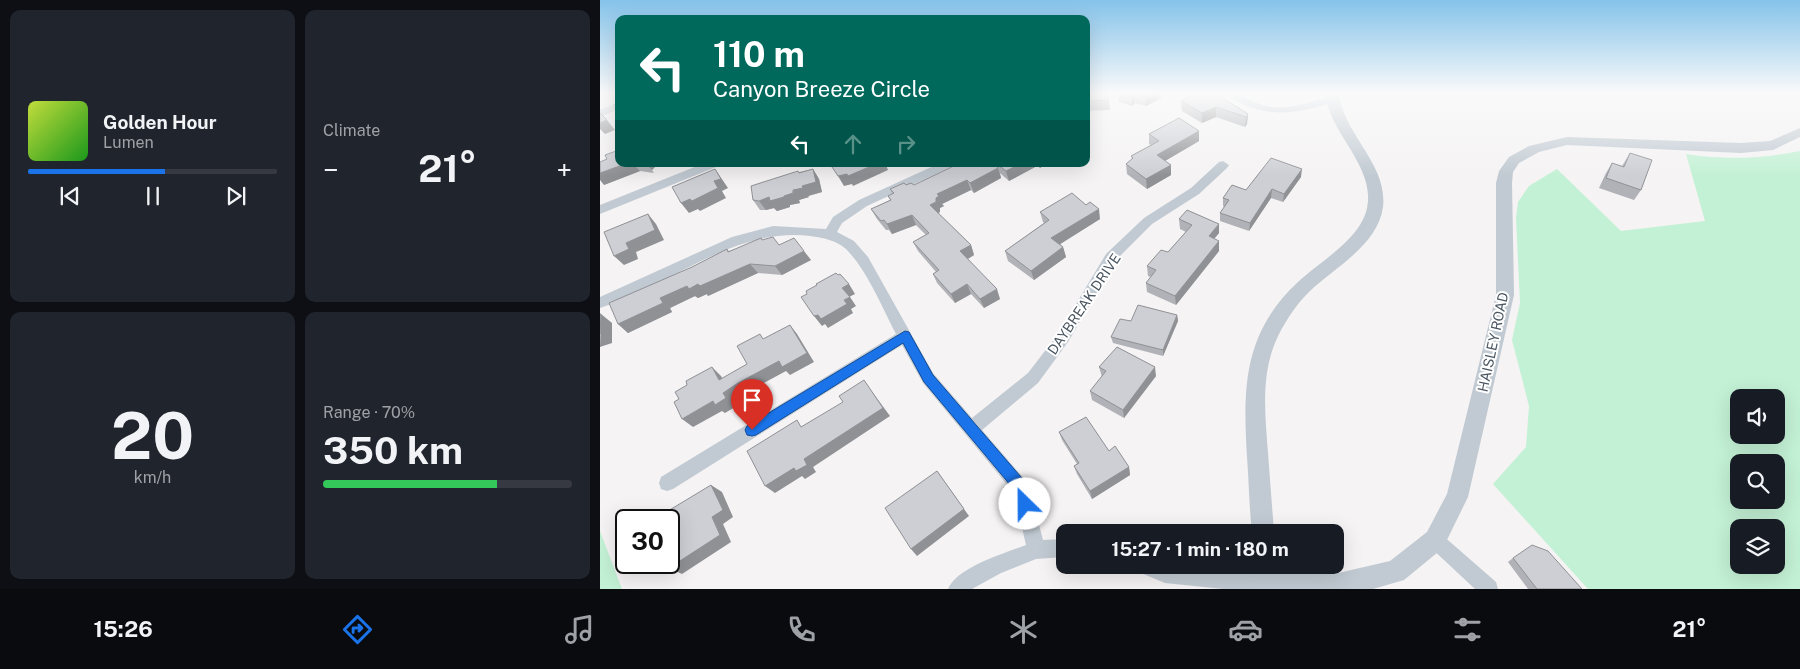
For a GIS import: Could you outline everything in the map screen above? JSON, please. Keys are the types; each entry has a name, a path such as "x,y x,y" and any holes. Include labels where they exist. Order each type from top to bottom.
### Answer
{"street":[{"path":"1262,524 1255,405 1258,363 1267,338 1284,309 1303,287 1338,258 1363,232 1375,209 1376,193 1372,177 1341,120"},
{"name":"HAISLEY ROAD","path":"1266,579 1334,586 1396,572 1435,540 1456,497 1505,295 1504,183 1506,171 1514,160 1534,148 1567,140 1741,148 1772,145 1800,132"},
{"name":"DAYBREAK DRIVE","path":"972,428 1032,378 1063,338 1111,257 1148,221 1195,191 1223,165"},
{"path":"600,210 705,167"},
{"path":"830,234 837,220 862,203 940,167"},
{"path":"600,302 625,293 737,240 773,231 804,231 830,234 849,244 863,260 928,378 1022,489 1036,550"},
{"path":"667,483 905,336"},
{"path":"1435,540 1489,589"},
{"path":"957,589 966,581 1000,564 1036,550 1056,549"},
{"path":"1165,574 1266,579"}],"green space":[{"path":"1800,151 1800,589 1588,589 1493,484 1526,447 1529,406 1512,340 1520,303 1516,218 1518,202 1529,186 1557,169 1621,231 1705,221 1686,154 1729,158 1757,157"},
{"path":"600,531 622,589 600,589"}],"building":[{"path":"1174,120 1183,120 1199,131 1157,155 1171,165 1146,179 1126,164 1133,158 1131,156 1159,141 1149,134"},
{"path":"615,151 615,167 617,167 600,173 600,162 607,159 605,155"},
{"path":"1630,153 1652,160 1641,190 1606,178 1612,163 1624,167"},
{"path":"1271,158 1302,169 1284,194 1272,189 1250,223 1220,213 1229,200 1223,198 1232,185 1246,190"},
{"path":"832,167 869,167 848,176 847,174 838,176"},
{"path":"952,167 998,168 970,183 967,180 937,194 939,196 936,198 936,202 930,205 971,245 960,251 997,289 980,299 967,284 951,294 933,274 939,270 913,242 929,233 912,215 887,224 884,220 881,221 871,209 891,200 888,196 894,193 890,189 904,183 906,185 911,183 914,185"},
{"path":"1001,167 1014,167 1006,171"},
{"path":"715,169 721,179 714,181 718,188 692,201 690,199 681,203 672,187"},
{"path":"813,169 816,182 793,190 793,193 784,197 770,201 769,197 759,201 753,200 751,186 798,171 799,173"},
{"path":"1072,193 1086,205 1090,202 1099,209 1051,238 1063,247 1031,271 1005,251 1049,220 1040,212"},
{"path":"1187,210 1219,224 1209,236 1219,241 1175,296 1146,283 1156,270 1147,266 1161,250 1168,252 1192,225 1179,219"},
{"path":"648,214 655,230 626,243 629,249 614,256 604,232"},
{"path":"773,237 779,245 794,238 804,251 775,266 750,264 700,286 698,284 689,289 687,286 660,298 663,303 618,324 609,303 692,267 727,249 728,252 761,238 762,240"},
{"path":"836,273 840,274 849,284 842,288 850,297 844,300 847,304 821,319 818,315 814,316 801,297 807,294 806,291 816,284"},
{"path":"1138,305 1177,315 1163,350 1111,337 1120,319 1131,321"},
{"path":"790,325 807,353 782,367 779,361 723,393 726,398 715,405 713,401 682,419 674,402 679,399 675,392 687,385 686,381 712,367 719,380 747,364 737,346 760,334 763,339"},
{"path":"1117,347 1155,367 1123,410 1090,391 1106,371 1099,367"},
{"path":"864,380 883,408 804,459 807,465 796,471 794,468 765,486 747,451 797,420 801,427 843,402 839,396"},
{"path":"1086,417 1109,451 1115,446 1129,467 1090,491 1074,466 1079,463 1059,432"},
{"path":"937,471 964,509 911,549 885,508"},
{"path":"711,485 723,510 712,517 720,535 680,561 680,509 671,509"},
{"path":"1532,545 1548,551 1582,589 1537,589 1513,558"}],"route":[{"path":"752,430 905,336 928,378 1022,489 1025,504"}]}
